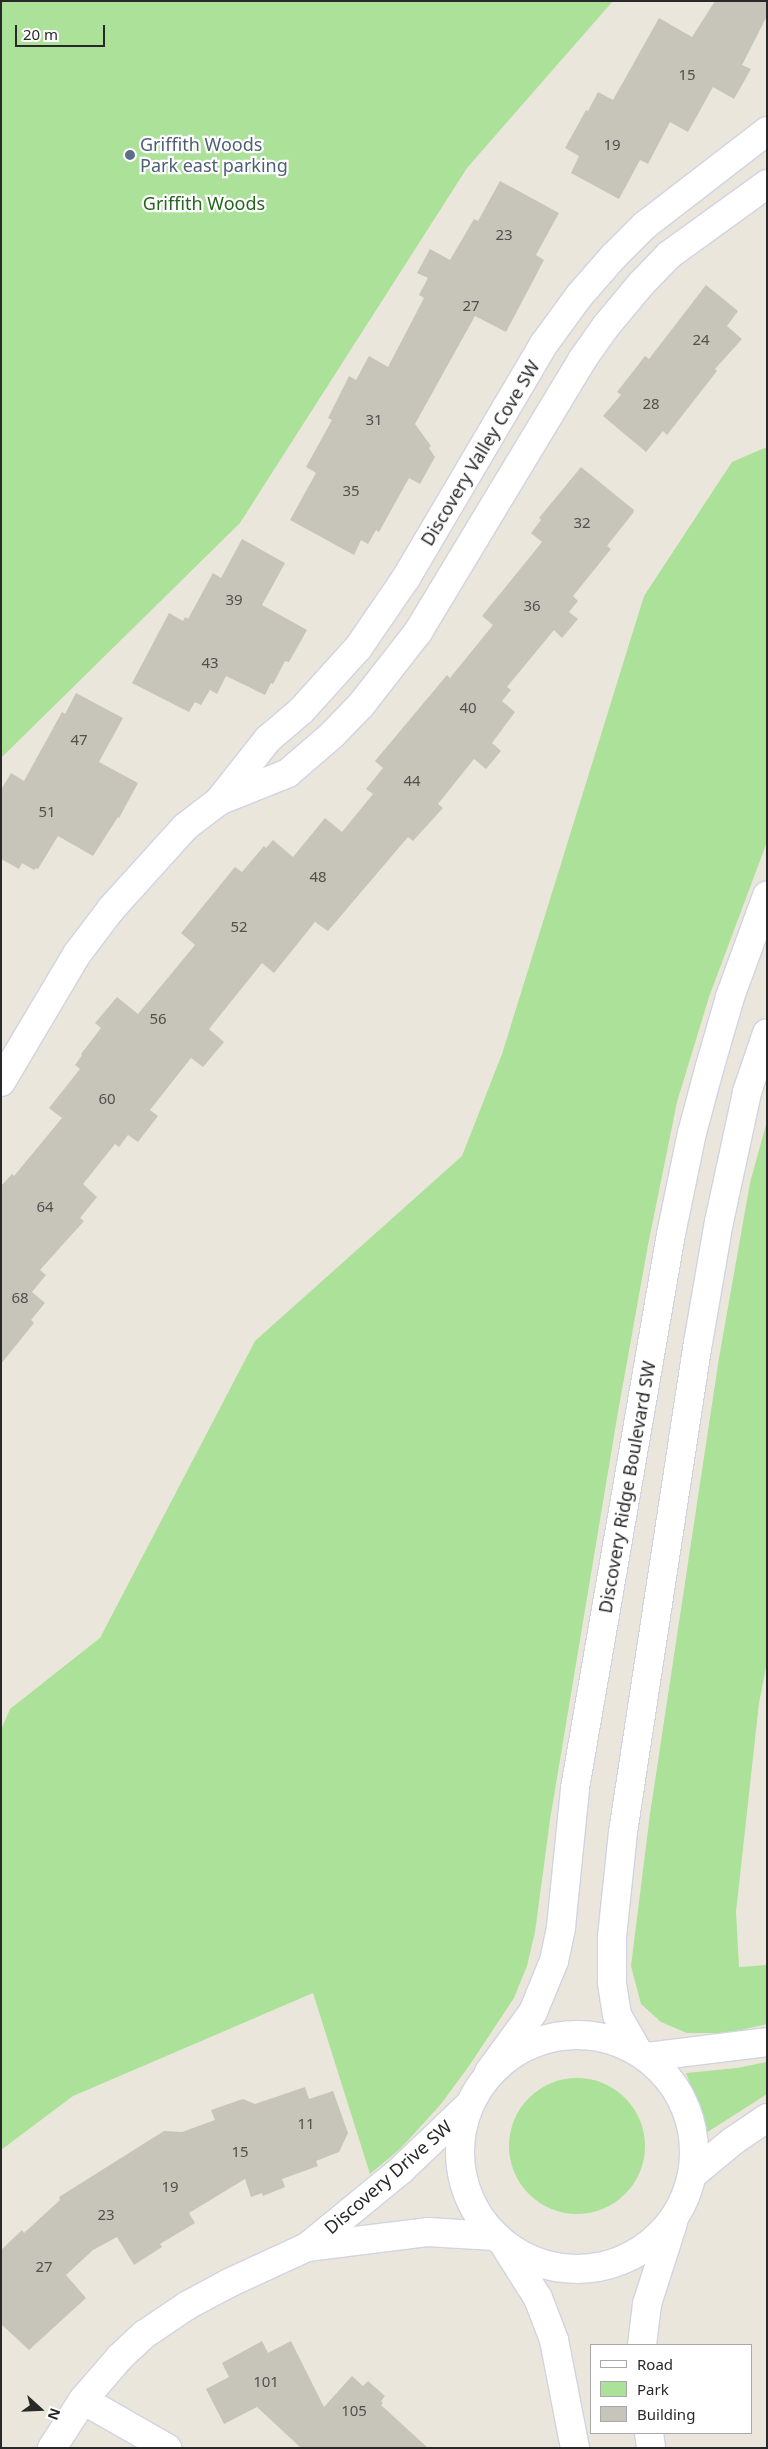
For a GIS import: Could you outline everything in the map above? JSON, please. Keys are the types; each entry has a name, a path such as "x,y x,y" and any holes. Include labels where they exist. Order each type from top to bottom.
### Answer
{"street":[{"name":"Discovery Valley Cove SW","path":"1,1082 77,954 111,909 185,827 219,801 268,739 307,705 358,648 406,578 544,344 579,296 613,257 645,225 767,131"},
{"name":"Discovery Valley Cove SW","path":"219,801 288,773 361,705 418,632 582,360 606,326 641,284 669,255 767,184"},
{"name":"Discovery Ridge Boulevard SW","path":"468,2106 489,2072 533,2012 554,1961 561,1927 575,1788 671,1234 692,1133 710,1066 730,997 767,896"},
{"path":"642,2344 647,2304 675,2217 686,2197 692,2176 694,2149 688,2114 681,2098 667,2076 642,2054 617,2015 612,1982 612,1937 623,1832 698,1343 716,1240 748,1092 767,1032"},
{"path":"489,2072 521,2048 559,2035 599,2036 642,2054 767,2042"},
{"path":"468,2106 460,2136 461,2176 468,2198 479,2218 499,2241 538,2298 554,2340 575,2448"},
{"name":"Discovery Drive SW","path":"52,2448 83,2400 120,2358 145,2334 188,2305 229,2283 307,2247 401,2170 468,2106"},
{"path":"692,2176 732,2141 767,2118"},
{"path":"499,2241 528,2260 555,2268 583,2270 610,2265 635,2254 657,2238 675,2217"},
{"name":"Discovery Drive SW","path":"307,2247 427,2232 499,2241"},
{"path":"83,2400 167,2448"},
{"path":"648,2434 651,2448"}],"green space":[{"name":"Griffith Woods","path":"1,1 613,1 467,168 240,523 1,758"},
{"path":"767,447 767,842 709,997 677,1102 648,1245 618,1412 550,1820 535,1932 527,1966 514,1998 469,2066 441,2104 401,2148 370,2174 313,1993 73,2096 1,2150 1,1730 10,1709 100,1638 255,1341 462,1156 502,1054 644,596 732,462"},
{"path":"767,1121 767,1662 759,1703 736,1912 739,1967 767,1965 767,2024 728,2033 687,2033 661,2022 641,2004 631,1966 650,1814 719,1358 750,1183"},
{"path":"767,2062 767,2094 706,2133 701,2112 686,2073 737,2068"},
{"path":"577,2078 603,2083 615,2089 625,2098 634,2108 640,2120 645,2146 640,2172 634,2184 625,2194 615,2203 603,2209 577,2214 551,2209 539,2203 529,2194 520,2184 514,2172 509,2146 514,2120 520,2108 529,2098 539,2089 551,2083"}],"building":[{"path":"715,1 767,1 767,16 742,65 751,69 734,99 713,87 688,132 670,122 648,164 640,160 619,199 571,173 579,156 565,148 586,110 588,111 598,92 613,100 659,18 692,37"},
{"path":"500,181 559,213 536,255 544,260 506,332 475,316 415,424 431,446 429,448 435,457 420,484 409,478 379,532 376,530 368,544 361,540 354,555 290,520 316,473 306,467 332,420 328,418 349,376 356,380 369,356 388,367 424,298 419,295 428,278 417,273 430,249 450,260 474,219 478,221"},
{"path":"706,285 738,311 727,326 742,339 715,369 717,371 667,435 663,431 646,452 603,416 621,395 617,392 645,356 649,359"},
{"path":"581,467 634,510 607,546 611,549 573,596 578,601 569,612 578,619 562,638 554,630 507,687 511,690 502,701 515,712 492,743 501,751 486,769 474,759 438,804 443,808 413,841 408,837 328,931 315,922 274,973 262,963 209,1029 224,1042 203,1067 191,1058 150,1110 158,1116 138,1142 128,1135 119,1147 115,1144 83,1184 97,1197 80,1218 84,1221 40,1270 46,1275 32,1292 45,1303 31,1320 34,1323 1,1364 1,1186 12,1174 14,1176 62,1118 49,1108 80,1069 75,1065 101,1028 95,1023 117,997 138,1014 195,945 181,933 235,867 242,872 264,846 266,848 273,840 293,857 325,818 342,832 373,794 366,789 383,768 375,761 447,675 450,678 493,625 482,616 542,542 531,533 541,520 539,518"},
{"path":"242,539 285,563 262,605 307,630 289,662 285,661 265,695 226,676 217,694 210,690 201,705 195,702 189,712 132,683 169,613 183,621 185,617 188,619 213,573 221,578"},
{"path":"76,693 123,718 99,762 138,783 119,818 93,856 58,836 38,869 34,870 22,863 19,869 1,859 1,790 11,773 24,781 62,712 65,714"},
{"path":"305,2087 309,2099 333,2091 348,2133 339,2152 316,2161 318,2166 282,2179 285,2187 263,2196 262,2193 251,2197 245,2179 189,2213 195,2223 160,2244 162,2247 134,2265 117,2237 93,2250 66,2275 86,2298 29,2350 1,2324 1,2250 22,2230 24,2233 60,2200 59,2197 164,2131 182,2132 215,2120 211,2110 243,2099 255,2104"},
{"path":"262,2341 268,2353 291,2341 324,2407 352,2376 363,2386 368,2381 385,2396 381,2401 383,2403 381,2405 428,2448 301,2448 257,2407 224,2424 206,2389 229,2377 222,2363"}],"place":[{"name":"Griffith Woods Park east parking","path":"130,155"}]}
